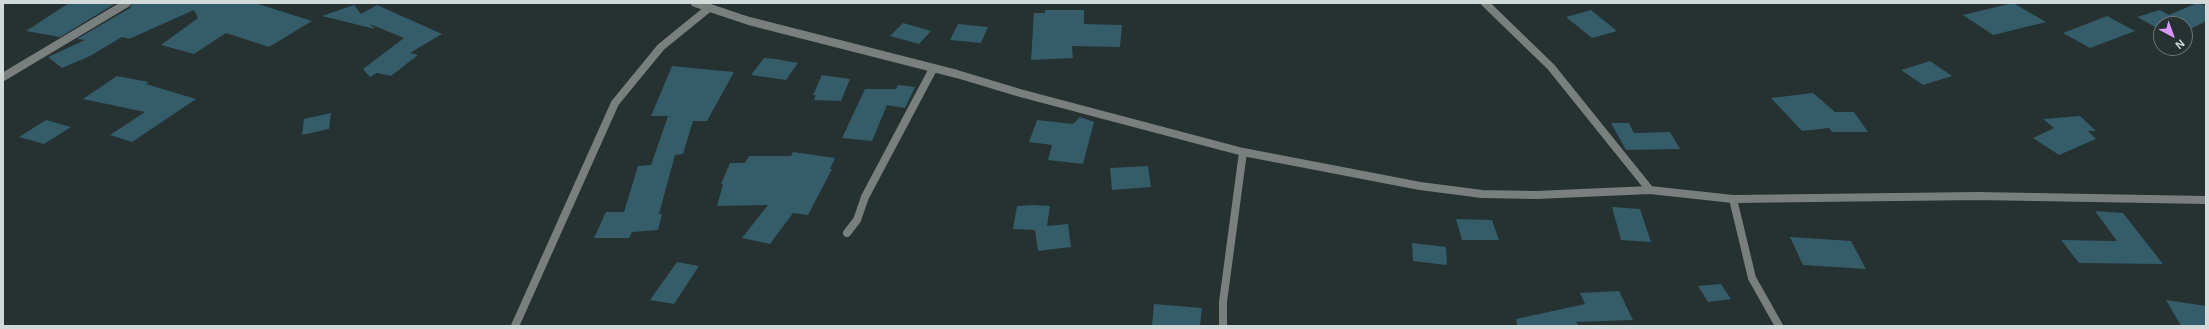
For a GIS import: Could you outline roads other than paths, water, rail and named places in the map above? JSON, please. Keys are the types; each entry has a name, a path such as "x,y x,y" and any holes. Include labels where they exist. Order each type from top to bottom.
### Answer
{"street":[{"path":"3,77 127,3"},
{"path":"695,3 749,21 1243,152 1420,186 1482,194 1536,195 1650,190 1734,199 1978,196 2206,200"},
{"path":"1485,3 1551,67 1650,190"},
{"path":"515,326 615,103 661,47 709,8"},
{"path":"847,233 858,220 866,197 933,69"},
{"path":"1223,326 1223,302 1243,152"},
{"path":"1734,199 1752,278 1779,326"}]}
